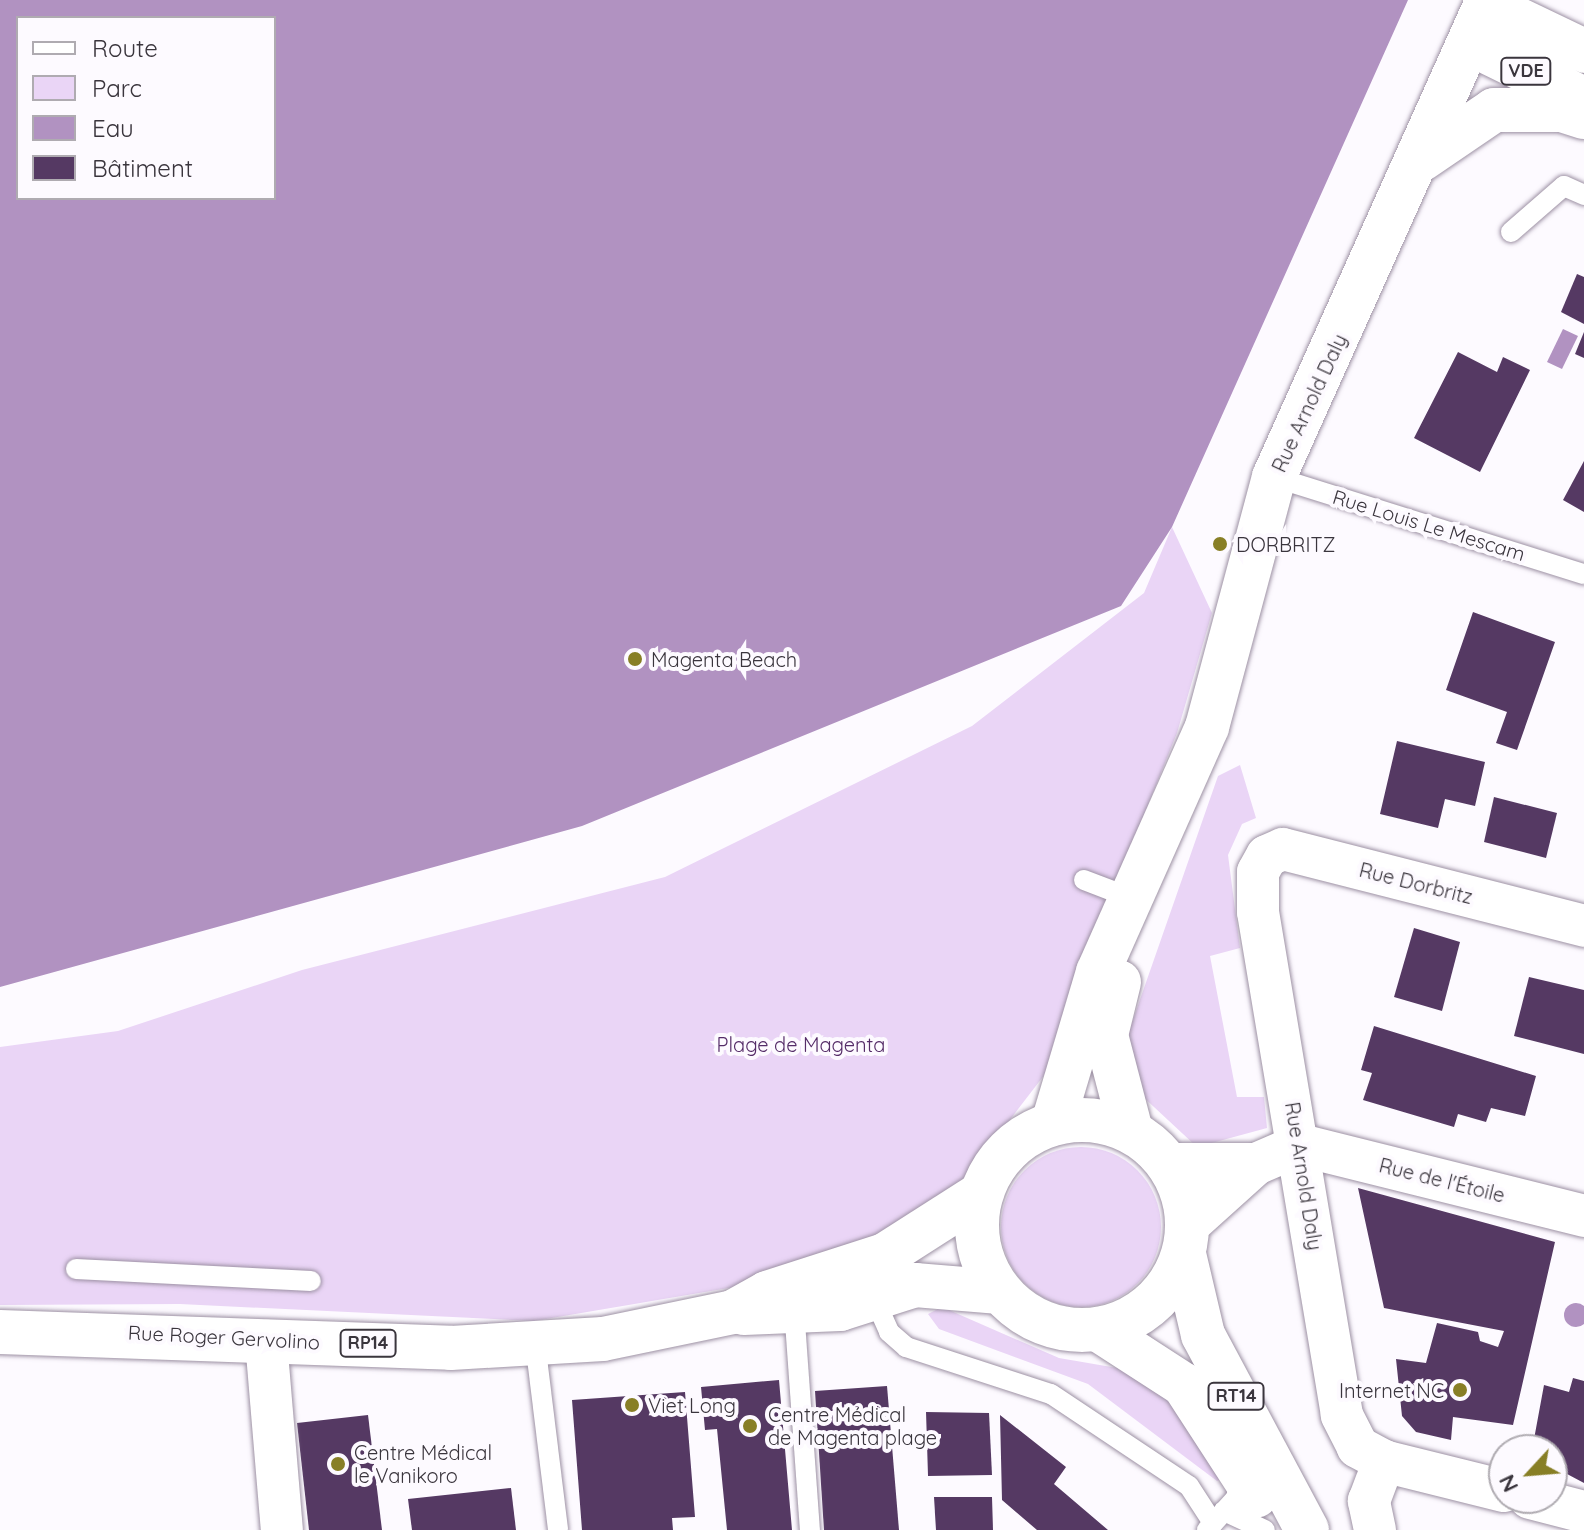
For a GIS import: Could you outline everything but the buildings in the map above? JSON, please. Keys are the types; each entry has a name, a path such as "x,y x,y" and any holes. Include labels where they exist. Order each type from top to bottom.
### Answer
{"main road":[{"path":"1538,0 1584,36"},
{"name":"VDE","path":"1477,24 1584,51"},
{"name":"VDE","path":"1477,24 1584,99"},
{"name":"Rue Arnold Daly","path":"1131,1131 1106,1035 1173,817 1207,727 1274,477 1420,161 1477,24"},
{"path":"1420,161 1494,110 1562,110 1584,117"},
{"name":"Rue Arnold Daly","path":"1053,1123 1098,972 1131,898 1173,817"},
{"path":"1093,1120 1131,1131 1169,1164 1186,1240 1153,1305 1099,1330 1045,1324 1000,1292 978,1245 982,1193 1009,1149 1053,1123 1093,1120"},
{"name":"Rue Roger Gervolino","path":"0,1332 451,1348 603,1339 793,1299 904,1247 982,1193"},
{"name":"RT14","path":"1186,1240 1203,1335 1307,1530"},
{"name":"Rue Roger Gervolino","path":"793,1299 875,1300 915,1285 1000,1292"},
{"name":"RT14","path":"1099,1330 1184,1385 1242,1471 1274,1530"}],"street":[{"name":"Rue Dorbritz","path":"1258,872 1267,856 1283,849 1584,926"},
{"name":"Rue Arnold Daly","path":"1258,872 1258,912 1300,1145 1342,1415 1358,1447 1384,1461"},
{"path":"1169,1164 1256,1164 1300,1145"},
{"name":"Rue de l'Étoile","path":"1300,1145 1584,1216"},
{"path":"1186,1240 1256,1164"},
{"path":"266,1341 282,1530"},
{"path":"1375,1530 1369,1501 1384,1461 1488,1487"}],"lane":[{"path":"1511,232 1564,186 1584,195"},
{"name":"Rue Louis Le Mescam","path":"1274,477 1584,574"},
{"path":"1084,880 1131,898"},
{"path":"76,1269 311,1281"},
{"path":"793,1299 810,1530"},
{"path":"875,1300 889,1332 906,1347 1051,1394 1189,1486 1215,1522 1265,1530"},
{"path":"535,1342 558,1530"},
{"path":"1215,1522 1242,1471"}],"green space":[{"name":"Plage de Magenta","path":"1172,527 1212,613 1177,733 1085,961 1052,1065 962,1182 907,1229 758,1283 534,1321 180,1304 0,1305 0,1047 118,1031 302,970 665,877 972,726 1144,593"},
{"path":"1240,765 1256,818 1242,824 1228,855 1240,948 1210,956 1237,1097 1264,1097 1267,1128 1197,1147 1140,1094 1128,1034 1218,776"},
{"path":"1081,1147 1112,1153 1138,1170 1155,1196 1161,1227 1155,1258 1138,1284 1112,1301 1081,1307 1050,1301 1024,1284 1007,1258 1001,1227 1007,1196 1024,1170 1050,1153"},
{"path":"942,1307 1059,1358 1123,1369 1169,1394 1226,1477 1217,1481 1088,1384 939,1329 928,1314"}],"water":[{"path":"0,0 1408,0 1172,527 1121,606 582,826 0,987"},
{"path":"1563,329 1578,336 1562,369 1547,362"},
{"path":"1571,1304 1584,1307 1585,1322 1581,1326 1571,1326 1565,1320 1565,1310"}],"place":[{"name":"DORBRITZ","path":"1220,544"},
{"name":"Magenta Beach","path":"635,659"},
{"name":"Internet NC","path":"1460,1390"},
{"name":"Viet Long","path":"632,1405"},
{"name":"Centre Médical de Magenta plage","path":"750,1426"},
{"name":"Centre Médical le Vanikoro","path":"338,1464"}]}
